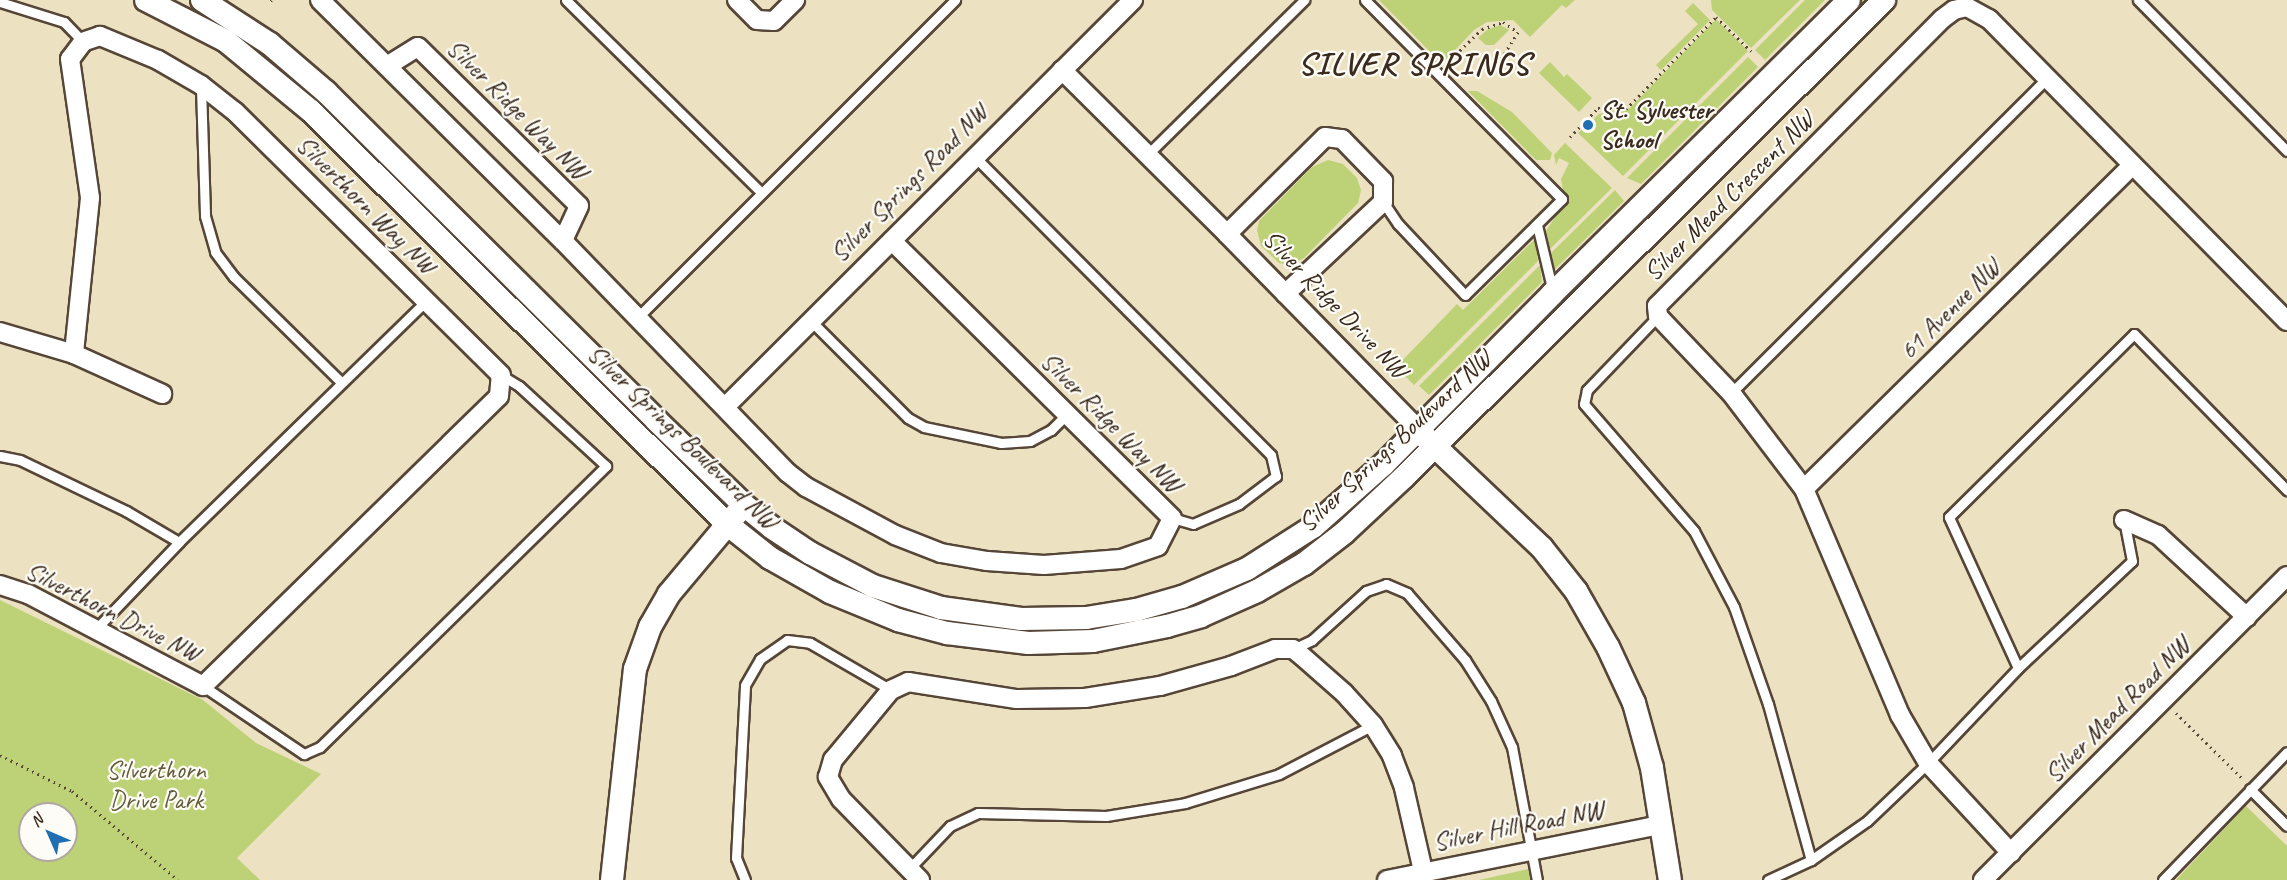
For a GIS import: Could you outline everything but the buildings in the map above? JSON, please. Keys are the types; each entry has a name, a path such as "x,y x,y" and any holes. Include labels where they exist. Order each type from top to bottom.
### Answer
{"street":[{"name":"Silver Springs Boulevard NW","path":"146,0 226,41 311,111 728,524 770,558 830,592 898,620 947,633 1001,641 1093,641 1167,626 1201,616 1257,591 1304,564 1344,533 1435,447 1884,0"},
{"name":"Silver Springs Boulevard NW","path":"202,0 270,44 326,92 744,505 790,540 845,573 911,599 976,615 1021,619 1086,618 1136,610 1182,597 1247,569 1313,527 1347,500 1553,292 1849,0"},
{"name":"Silver Ridge Way NW","path":"320,0 563,240 789,473 806,486 895,535 941,553 987,561 1044,565 1121,560 1158,546 1172,518 892,241"},
{"path":"737,0 757,20 774,21 795,0"},
{"name":"Silver Springs Road NW","path":"726,406 1133,0"},
{"name":"Silver Mead Crescent NW","path":"2011,853 1928,763 1900,715 1804,489 1731,393 1658,316 1657,306 1933,28 1954,10 1970,4 1989,19 2287,321"},
{"name":"Silverthorn Way NW","path":"83,42 100,36 158,60 201,86 266,140 425,302 501,375"},
{"path":"74,354 90,198 70,59 83,42"},
{"name":"Silver Ridge Way NW","path":"387,66 418,47 579,206 563,240"},
{"name":"Silver Ridge Drive NW","path":"1062,70 1227,234 1435,447 1542,548 1576,591 1608,647 1634,703 1652,768 1670,880"},
{"path":"1227,234 1325,137 1341,139 1383,181 1383,202 1285,294"},
{"name":"61 Avenue NW","path":"1804,489 2132,165"},
{"path":"0,332 74,354 162,394"},
{"path":"203,686 499,396 501,375"},
{"path":"612,880 635,669 650,627 669,594 744,505"},
{"path":"2124,520 2158,535 2247,617"},
{"name":"Silver Mead Road NW","path":"1983,880 2287,576"},
{"name":"Silverthorn Drive NW","path":"0,585 28,594 203,686"},
{"path":"915,874 841,799 828,777 833,760 891,690 908,682 1017,699 1085,698 1160,686 1231,666 1275,649 1293,649 1344,693 1373,726 1392,756 1404,788 1422,871"},
{"name":"Silver Hill Road NW","path":"1387,880 1422,871 1660,825"}],"lane":[{"path":"566,0 761,192"},
{"path":"637,318 955,0"},
{"path":"1147,155 1304,0"},
{"path":"1365,0 1562,199 1465,295 1398,224 1383,202"},
{"path":"2138,0 2287,152"},
{"path":"0,2 64,22 83,42"},
{"path":"1731,393 2046,78"},
{"path":"201,86 205,216 215,252 234,277 341,382"},
{"path":"975,158 1271,455 1276,476 1239,504 1193,524 1172,518"},
{"path":"1537,225 1553,292"},
{"path":"95,630 179,542 425,302"},
{"path":"1658,316 1587,390 1584,404 1694,531 1734,607 1768,704 1811,860"},
{"path":"811,321 908,417 924,427 1000,443 1030,441 1051,430 1067,414"},
{"path":"2018,668 1949,517 2134,334 2287,490"},
{"path":"203,686 304,754 320,747 606,466 519,386 501,375"},
{"path":"0,456 20,460 115,506 179,542"},
{"path":"1768,880 1811,860 1867,820 1928,763 2018,668 2132,561 2124,520"},
{"path":"1293,649 1312,640 1366,591 1386,584 1407,593 1465,660 1491,700 1512,747 1537,880"},
{"path":"745,880 736,858 746,685 760,659 787,640 810,643 891,690"},
{"path":"915,874 950,826 978,813 1106,816 1185,803 1279,774 1373,726"},
{"path":"2163,880 2287,752"},
{"path":"2251,788 2287,826"}],"path":[{"path":"1570,136 1598,108 1626,109 1716,17 1751,51"},
{"path":"1439,75 1471,38 1482,29 1503,22 1518,32 1496,67"},
{"path":"2176,712 2251,788"},
{"path":"0,755 72,791 178,880"}],"green space":[{"path":"1379,0 1575,0 1566,8 1562,5 1530,37 1513,20 1487,22 1474,30 1442,64"},
{"path":"1711,0 1800,0 1751,48 1712,10"},
{"path":"1805,0 1825,0 1765,60 1755,50"},
{"path":"1857,0 1871,0 1642,231 1635,226"},
{"path":"1693,3 1710,20 1661,70 1656,65 1698,24 1685,11"},
{"path":"1716,19 1748,51 1623,176 1578,133 1599,114 1630,108"},
{"path":"1500,25 1509,30 1494,45 1486,45 1478,38 1487,30"},
{"path":"1748,57 1758,67 1641,184 1627,178"},
{"path":"1550,62 1564,77 1567,74 1592,98 1579,112 1539,73"},
{"path":"1468,91 1477,91 1512,112 1552,153 1550,160 1536,160"},
{"path":"1565,143 1612,188 1548,251 1545,233 1565,201 1561,179 1569,163 1559,158 1556,165 1554,155"},
{"path":"1328,160 1343,164 1357,178 1361,190 1358,203 1304,258 1291,265 1279,263 1261,246 1257,230 1259,221 1312,167"},
{"path":"1615,190 1624,201 1555,269 1550,254"},
{"path":"1535,239 1538,261 1414,385 1396,367 1457,304 1463,310"},
{"path":"1540,265 1542,282 1429,395 1419,386"},
{"name":"Silverthorn Drive Park","path":"0,600 203,700 256,743 321,774 237,858 260,880 0,880"},
{"path":"2246,806 2287,846 2287,880 2176,880"},
{"path":"1528,869 1530,880 1479,880"}],"place":[{"name":"St. Sylvester School","path":"1588,125"}],"district":[{"name":"SILVER SPRINGS","path":"1414,64"}]}
